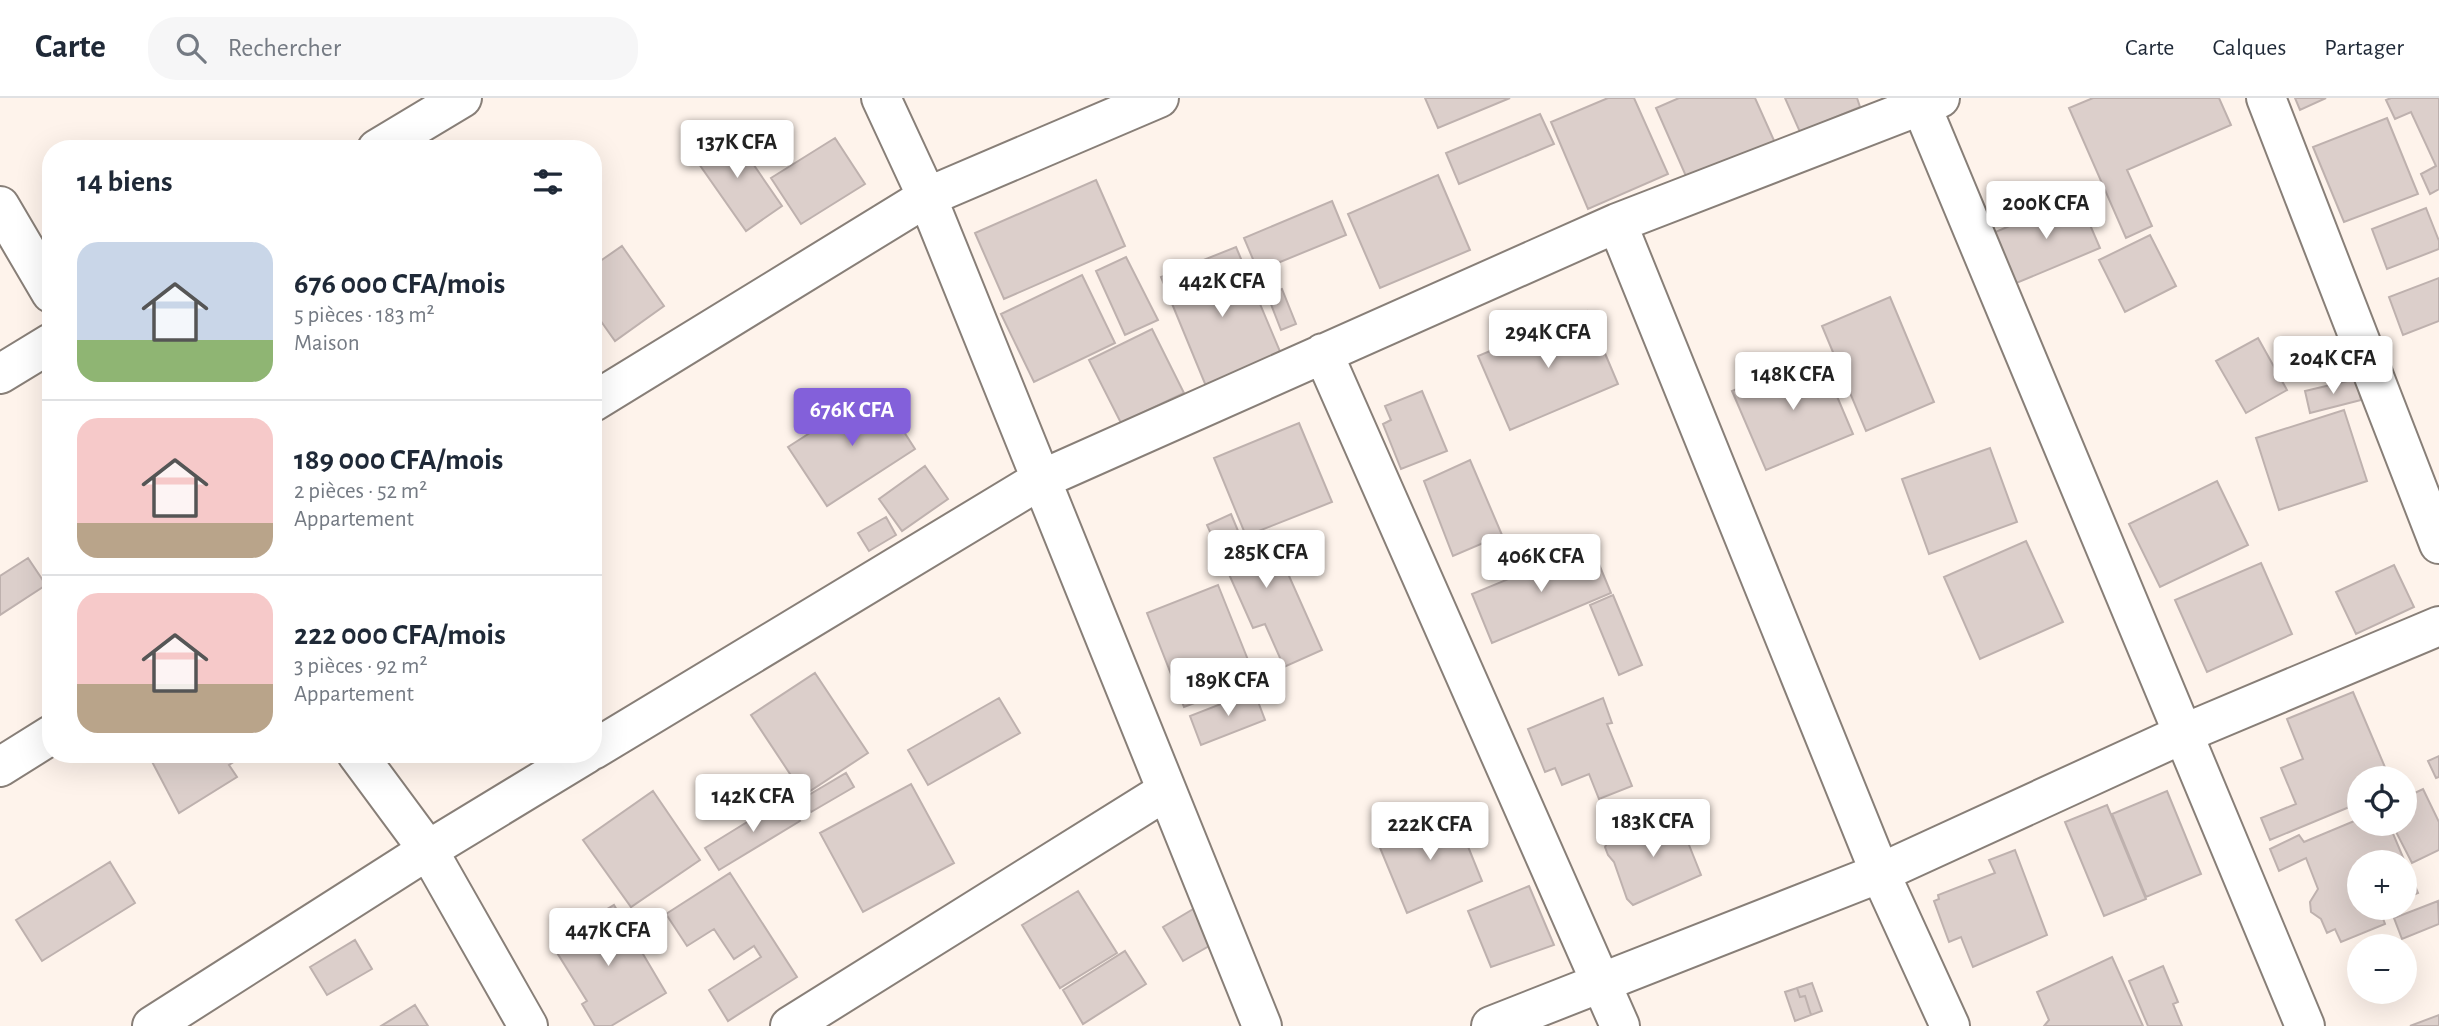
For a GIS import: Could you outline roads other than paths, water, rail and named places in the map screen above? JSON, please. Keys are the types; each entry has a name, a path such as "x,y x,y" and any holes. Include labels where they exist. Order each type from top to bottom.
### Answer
{"street":[{"path":"392,140 462,98"},
{"path":"881,98 927,197 1262,1026"},
{"path":"602,396 927,197 1159,98"},
{"path":"2266,98 2439,544"},
{"path":"602,745 1040,480 1617,223 1926,101 2305,1026"},
{"path":"0,206 42,278"},
{"path":"1617,223 1880,873 1950,1026"},
{"path":"0,374 42,348"},
{"path":"1323,353 1620,1026"},
{"path":"1491,1026 1880,873 2185,733 2439,626"},
{"path":"0,767 42,741"},
{"path":"364,763 428,850 528,1026"},
{"path":"152,1026 428,850 571,763"},
{"path":"790,1026 1166,791"}]}
